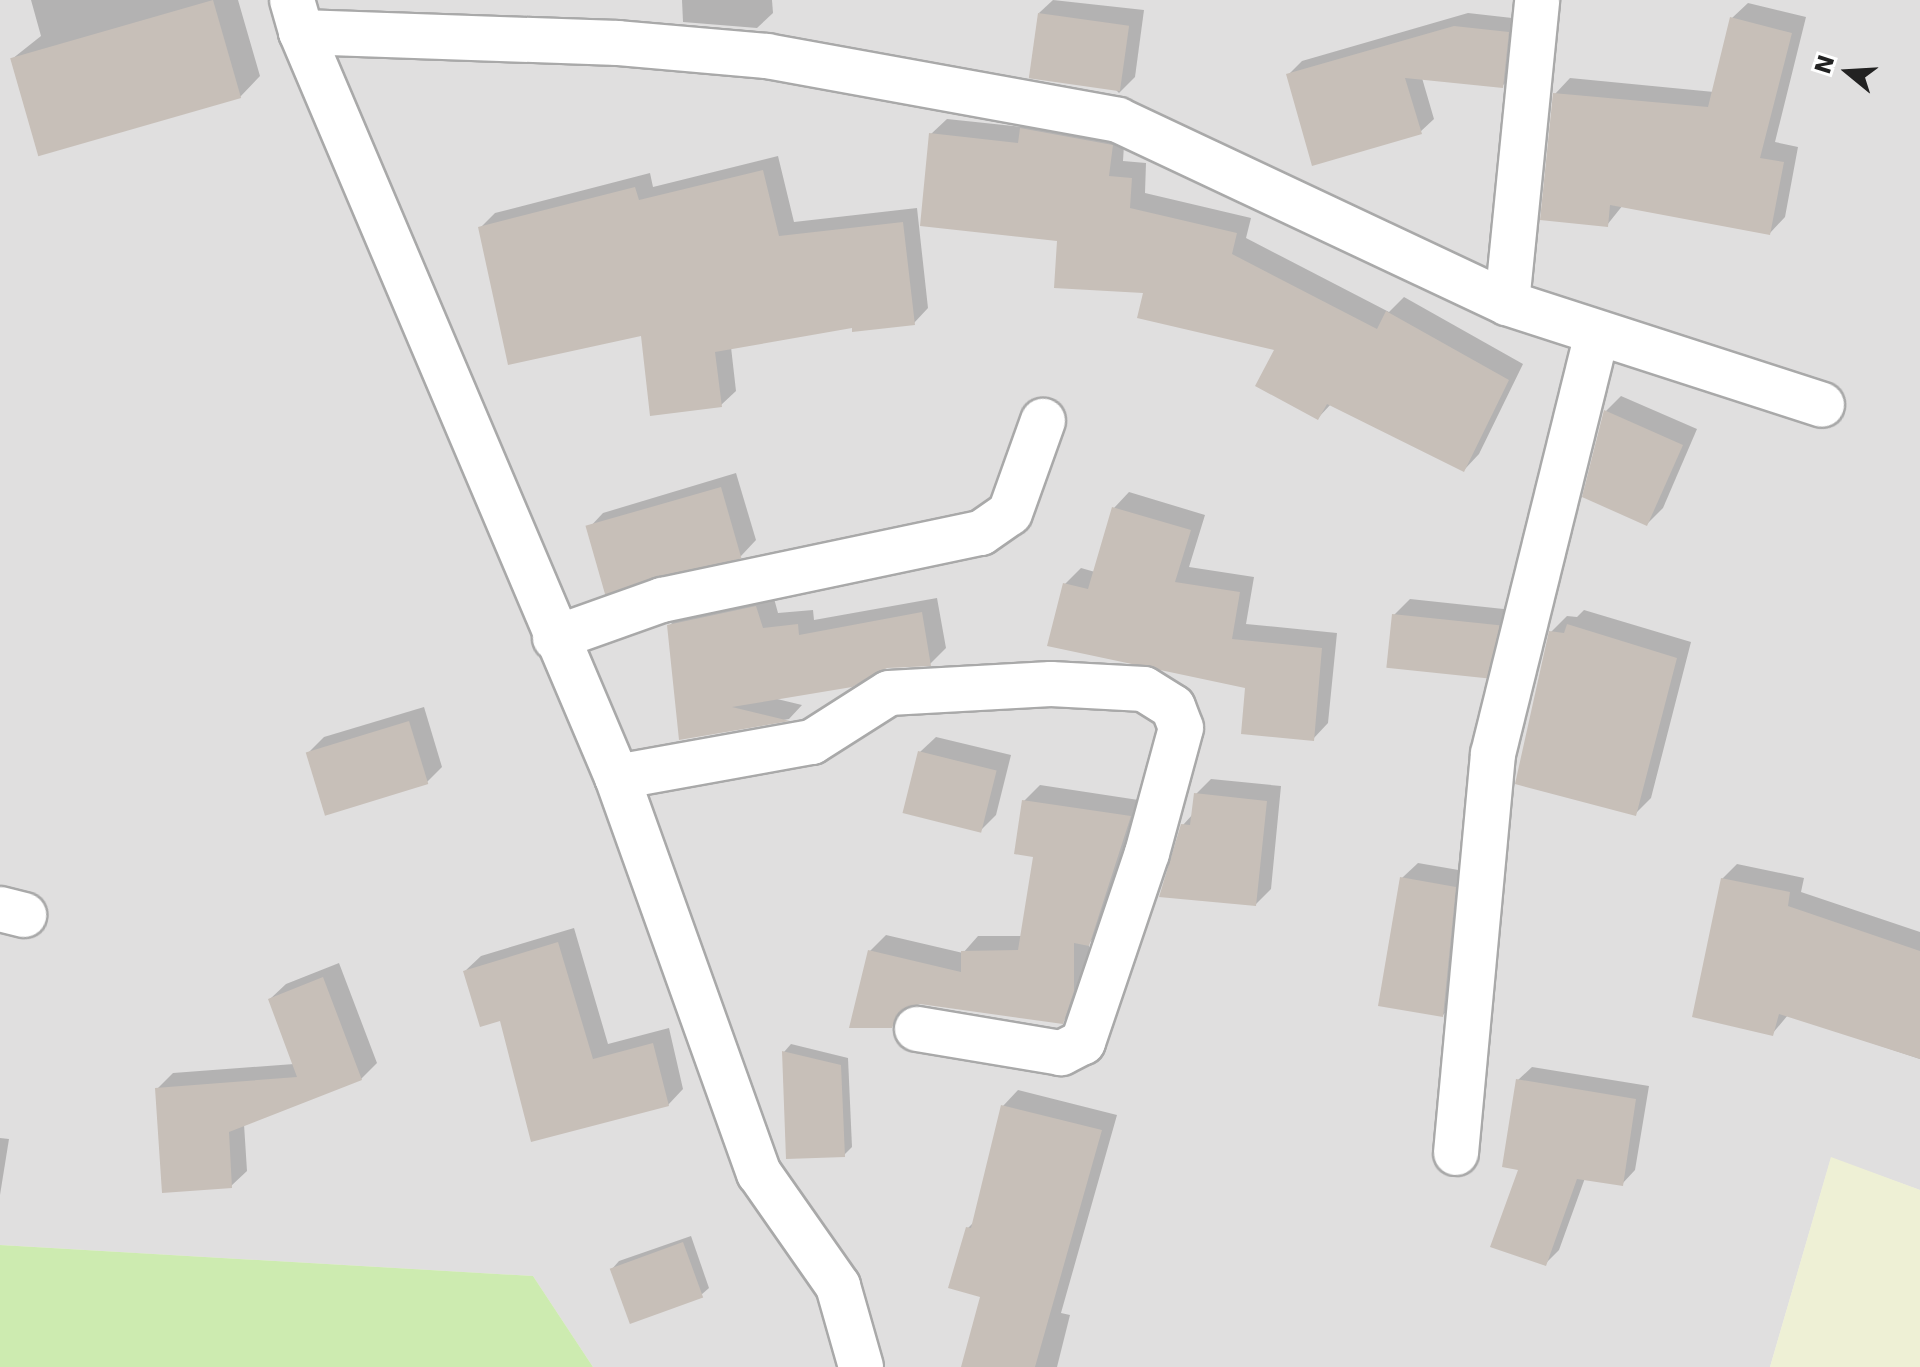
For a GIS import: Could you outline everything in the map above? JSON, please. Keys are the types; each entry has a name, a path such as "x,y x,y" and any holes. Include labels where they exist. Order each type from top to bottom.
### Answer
{"street":[{"path":"1507,303 1537,0"},
{"path":"861,1367 838,1286 759,1173 617,777 555,638 296,16 767,56 1118,120 1507,303 1822,405"},
{"path":"1456,1153 1493,754 1597,334"},
{"path":"555,638 677,596 981,533 1010,513 1043,421"},
{"path":"617,777 812,742 889,693 1051,684 1144,689 1173,707 1181,728 1098,1011 1083,1042 1061,1053 917,1029"}],"shaded area":[{"path":"0,0 1920,0 1920,1190 1831,1158 1770,1367 593,1367 533,1276 0,1245"}],"green space":[{"path":"1831,1157 1920,1190 1920,1367 1770,1367"},
{"path":"0,1245 533,1276 593,1367 0,1367"}],"building":[{"path":"213,0 241,98 38,156 10,58"},
{"path":"1038,13 1129,26 1120,91 1029,78"},
{"path":"1730,17 1792,33 1760,158 1784,162 1770,235 1610,205 1608,227 1540,220 1553,93 1708,107"},
{"path":"1454,26 1509,32 1503,88 1405,78 1422,134 1312,166 1286,74"},
{"path":"1020,128 1113,145 1109,176 1132,178 1130,208 1237,233 1232,254 1377,329 1386,311 1509,380 1464,472 1327,404 1318,420 1255,386 1274,350 1137,318 1143,293 1054,288 1057,241 920,226 929,133 1018,143"},
{"path":"763,170 779,236 903,222 915,325 852,332 852,328 715,352 722,407 650,416 641,336 508,365 478,227 635,187 639,200"},
{"path":"1604,410 1683,445 1647,526 1582,497"},
{"path":"721,487 741,558 606,597 585,526"},
{"path":"1112,507 1191,530 1175,582 1240,592 1232,639 1322,648 1314,741 1241,734 1245,688 1047,646 1063,583 1088,589"},
{"path":"756,606 763,628 798,624 799,635 922,612 931,666 887,668 852,687 732,707 790,721 679,740 667,625"},
{"path":"1392,614 1499,625 1494,679 1386,668"},
{"path":"1567,624 1677,658 1636,816 1515,784 1549,631 1564,633"},
{"path":"409,721 428,784 325,816 306,753"},
{"path":"918,751 997,771 981,833 903,813"},
{"path":"1194,793 1267,801 1256,906 1159,897 1181,824 1190,825"},
{"path":"1022,800 1131,816 1089,946 1074,943 1074,991 1063,1024 920,1004 898,1013 892,1028 849,1028 868,950 961,972 961,951 1018,950 1033,857 1014,854"},
{"path":"1400,877 1456,887 1443,1017 1378,1006"},
{"path":"1721,878 1790,892 1788,906 1920,951 1920,1059 1779,1014 1773,1036 1692,1017"},
{"path":"558,942 593,1059 653,1043 669,1106 531,1142 500,1021 480,1027 463,971"},
{"path":"323,977 362,1080 229,1132 232,1188 162,1193 155,1088 297,1077 268,999"},
{"path":"782,1051 841,1065 845,1157 786,1159"},
{"path":"1516,1079 1636,1099 1623,1186 1577,1179 1546,1266 1490,1247 1518,1170 1502,1167"},
{"path":"1001,1105 1102,1130 1035,1367 961,1367 980,1297 948,1288 966,1227 971,1228"},
{"path":"683,1242 703,1297 630,1324 610,1269"}]}
